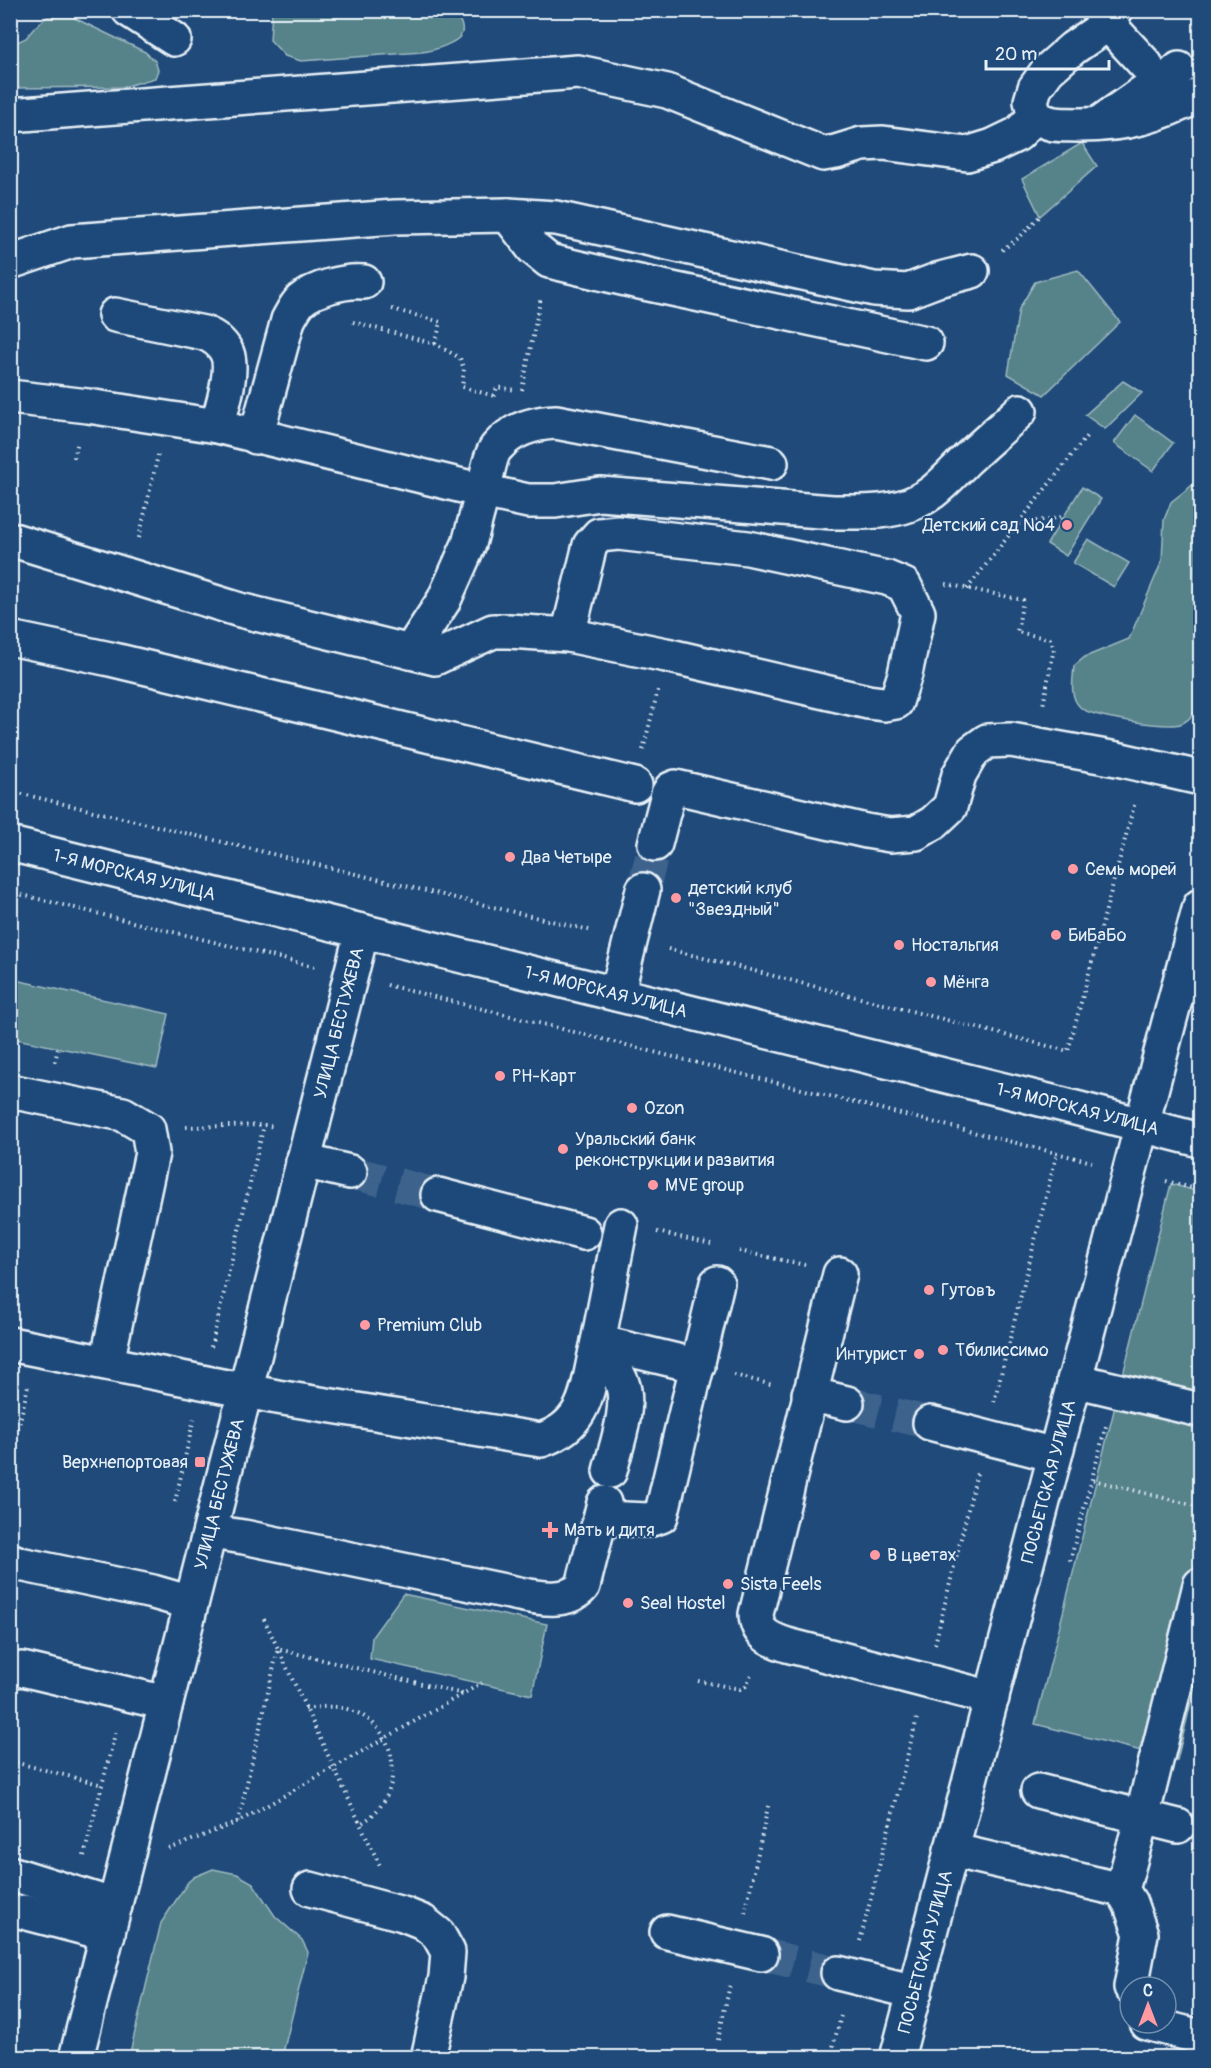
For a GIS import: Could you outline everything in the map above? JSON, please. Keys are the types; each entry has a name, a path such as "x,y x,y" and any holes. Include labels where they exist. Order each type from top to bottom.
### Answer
{"main road":[{"path":"129,10 174,39"},
{"path":"1146,65 1111,17 1048,70 1035,88 1031,101 1035,116 1048,124 1123,124 1142,119 1200,95"},
{"path":"1097,125 1145,91 1158,88 1179,69"},
{"path":"10,115 578,72 667,91 823,154 862,144 883,143 967,154 993,146 1018,134 1035,116"},
{"path":"10,262 72,241 395,217 508,215 556,218 874,289 908,291 937,280 972,271"},
{"path":"508,215 533,248 549,261 926,343"},
{"path":"256,437 288,320 296,306 302,299 338,284 364,282"},
{"path":"115,315 204,333 225,349 229,366 219,419"},
{"path":"219,419 253,391 270,383"},
{"path":"10,397 219,419 256,437 528,501 555,501 600,494 832,512 902,507 925,498 942,485 1020,411"},
{"path":"410,652 444,600 469,543 496,448 524,428 556,422 771,463"},
{"path":"10,540 240,610 435,658 493,631 568,635 666,654 884,704 896,702 905,674 918,613 904,585 887,578 748,548 618,532 599,535 590,545 568,635"},
{"path":"10,638 110,659 635,785"},
{"path":"655,844 668,794 676,787 866,831 890,835 916,833 933,823 950,807 959,775 973,751 987,741 997,740 1036,745 1117,759 1200,778"},
{"name":"1-Я МОРСКАЯ УЛИЦА","path":"10,844 1200,1140"},
{"path":"617,994 643,890"},
{"name":"ПОСЬЕТСКАЯ УЛИЦА","path":"897,2058 1200,906"},
{"name":"УЛИЦА БЕСТУЖЕВА","path":"76,2058 362,931"},
{"path":"10,1091 123,1114 148,1129 152,1153 107,1362"},
{"path":"307,1146 350,1172"},
{"path":"438,1195 584,1233"},
{"path":"22,1347 245,1390 541,1440 556,1436 567,1428 582,1410 621,1224"},
{"path":"840,1274 756,1614 757,1625 764,1634 787,1645 992,1698"},
{"path":"210,1532 244,1537 508,1592 549,1598 574,1594 583,1586 602,1511 648,1521 661,1516 717,1283"},
{"path":"598,1342 698,1366"},
{"path":"598,1342 615,1367 623,1385 626,1400 610,1471"},
{"path":"1074,1380 1200,1410"},
{"path":"809,1394 847,1403"},
{"path":"930,1423 1055,1455"},
{"path":"10,1560 153,1592 191,1603"},
{"path":"1122,1890 1199,1596"},
{"path":"10,1671 22,1669 166,1703"},
{"path":"1038,1791 1178,1826"},
{"path":"951,1850 1122,1890 1130,1903 1141,1934 1133,1975"},
{"path":"10,1873 74,1894 111,1920"},
{"path":"310,1889 403,1914 423,1922 438,1934 448,1952 444,1990 428,2058"},
{"path":"24,1912 111,1920"},
{"path":"667,1932 761,1954"},
{"path":"844,1974 915,1992"},
{"path":"1178,2031 1200,2037"}],"path":[{"path":"1020,237 1040,216"},
{"path":"502,387 521,391 543,290"},
{"path":"296,306 435,344 460,358 464,369 462,387 494,396"},
{"path":"435,344 441,322"},
{"path":"1036,745 1053,644 1050,639 1017,632 1023,600 965,588 1089,433"},
{"path":"138,543 156,464"},
{"path":"1018,524 1063,518"},
{"path":"635,785 666,654"},
{"path":"10,892 351,975 1200,1190"},
{"path":"148,1129 264,1125 307,1146"},
{"path":"174,1504 264,1125"},
{"path":"830,2058 844,1974 926,1682 1057,1153"},
{"path":"10,1464 29,1381 22,1347"},
{"path":"1104,1484 1200,1507"},
{"path":"264,1619 403,1914"},
{"path":"698,1682 740,1689 746,1686 750,1680 764,1634"},
{"path":"278,1649 463,1694"},
{"path":"238,1822 278,1649"},
{"path":"168,1849 238,1822 482,1683"},
{"path":"74,1894 126,1692"},
{"path":"305,1709 330,1706 348,1709 373,1724 384,1739 394,1768 390,1790 376,1812 360,1824"},
{"path":"10,1761 103,1785"}],"green space":[{"path":"272,11 452,11 460,21 462,33 460,37 445,46 426,51 301,61 285,56 270,40"},
{"path":"70,16 145,52 155,61 158,70 155,78 123,87 11,88 11,45 26,38 47,17"},
{"path":"1082,143 1097,166 1040,216 1022,179"},
{"path":"1078,270 1120,322 1044,395 1008,374 1019,309 1035,282"},
{"path":"1123,381 1142,393 1105,429 1085,415"},
{"path":"1135,415 1173,443 1153,471 1114,443"},
{"path":"1195,483 1200,483 1199,704 1187,721 1172,725 1128,721 1086,711 1074,698 1072,688 1074,666 1085,657 1129,639 1162,561 1164,520 1171,502"},
{"path":"1082,487 1101,499 1066,556 1047,544"},
{"path":"1088,539 1129,563 1114,587 1073,563"},
{"path":"11,979 169,1014 157,1068 11,1038"},
{"path":"1171,1184 1200,1192 1200,1666 1177,1760 1035,1724"},
{"path":"403,1594 547,1624 532,1695 370,1659 372,1637"},
{"path":"213,1869 237,1874 253,1883 275,1916 302,1940 308,1952 282,2057 129,2057 161,1923 188,1882"}],"tunnel":[{"path":"643,890 655,844"},
{"path":"350,1172 438,1195"},
{"path":"847,1403 930,1423"},
{"path":"761,1954 838,1973"}],"place":[{"name":"Детский сад №4","path":"1067,525"},
{"name":"Два Четыре","path":"510,857"},
{"name":"Семь морей","path":"1073,869"},
{"name":"детский клуб \"Звездный\"","path":"676,898"},
{"name":"БиБаБо","path":"1056,935"},
{"name":"Ностальгия","path":"899,945"},
{"name":"Мёнга","path":"931,982"},
{"name":"РН-Карт","path":"500,1076"},
{"name":"Ozon","path":"632,1108"},
{"name":"Уральский банк реконструкции и развития","path":"563,1149"},
{"name":"MVE group","path":"653,1185"},
{"name":"Гутовъ","path":"929,1290"},
{"name":"Premium Club","path":"365,1325"},
{"name":"Тбилиссимо","path":"943,1350"},
{"name":"Интурист","path":"919,1354"},
{"name":"Верхнепортовая","path":"200,1462"},
{"name":"Мать и дитя","path":"550,1530"},
{"name":"В цветах","path":"875,1555"},
{"name":"Sista Feels","path":"728,1584"},
{"name":"Seal Hostel","path":"628,1603"}]}
